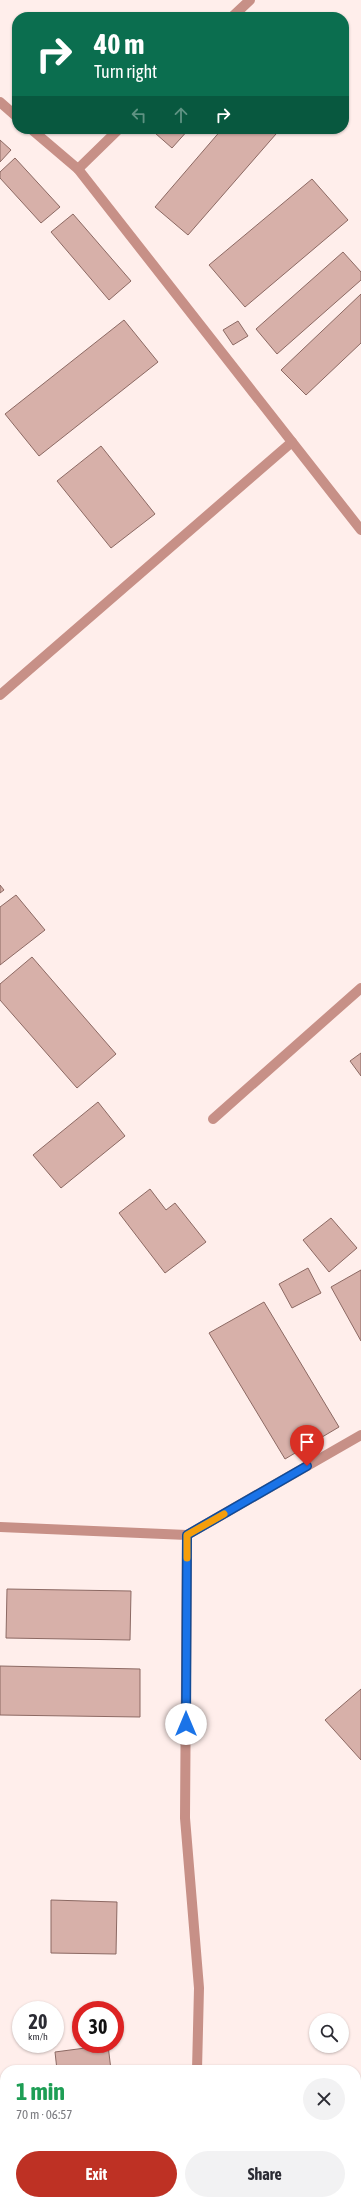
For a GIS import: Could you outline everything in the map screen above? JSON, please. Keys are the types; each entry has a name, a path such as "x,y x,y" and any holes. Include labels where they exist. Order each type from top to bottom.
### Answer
{"street":[{"path":"237,12 250,0"},
{"path":"0,102 12,113"},
{"path":"37,134 78,169 361,530"},
{"path":"78,169 114,134"},
{"path":"0,695 292,442"},
{"path":"213,1119 361,988"},
{"path":"0,1527 187,1535 361,1435"},
{"path":"187,1535 185,1818 199,1988 197,2065"}],"building":[{"path":"156,134 185,134 172,148"},
{"path":"218,134 276,134 188,235 155,207"},
{"path":"0,140 11,150 0,162"},
{"path":"15,158 60,207 41,223 0,178 0,172"},
{"path":"312,179 348,220 245,307 209,265"},
{"path":"73,214 131,281 109,300 51,232"},
{"path":"343,252 361,272 361,280 277,354 256,329"},
{"path":"361,294 361,343 306,395 281,370"},
{"path":"124,320 158,362 39,456 5,414"},
{"path":"238,321 248,336 233,345 223,330"},
{"path":"101,446 155,514 111,548 57,481"},
{"path":"0,885 4,890 0,893"},
{"path":"16,895 45,930 0,965 0,907"},
{"path":"32,957 116,1054 77,1088 0,1000 0,984"},
{"path":"361,1053 361,1076 350,1061"},
{"path":"98,1102 125,1136 61,1188 33,1155"},
{"path":"150,1189 166,1210 175,1203 206,1242 165,1273 119,1213"},
{"path":"331,1218 357,1248 329,1272 303,1240"},
{"path":"308,1268 321,1293 292,1308 279,1284"},
{"path":"361,1270 361,1341 331,1287"},
{"path":"264,1302 339,1427 285,1459 209,1333"},
{"path":"7,1589 131,1591 130,1640 6,1638"},
{"path":"0,1666 140,1669 140,1717 0,1715"},
{"path":"361,1689 361,1760 325,1720"},
{"path":"51,1900 117,1902 116,1954 51,1953"},
{"path":"72,2050 72,2053 109,2053 110,2065 56,2065 55,2053 64,2053 64,2051"}],"slow traffic":[{"path":"187,1558 187,1535 224,1514"}],"route":[{"path":"186,1724 187,1535 307,1466"}]}
